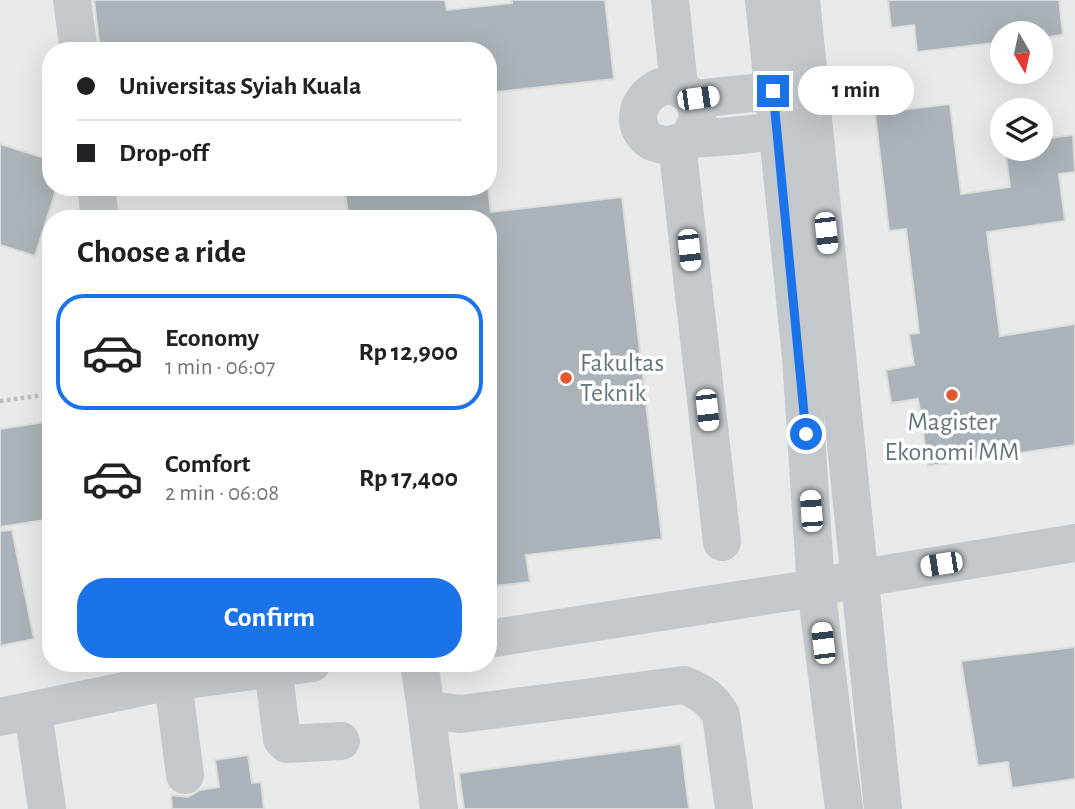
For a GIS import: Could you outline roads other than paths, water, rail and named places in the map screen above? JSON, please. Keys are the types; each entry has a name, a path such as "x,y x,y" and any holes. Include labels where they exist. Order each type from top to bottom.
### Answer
{"street":[{"path":"72,0 78,42"},
{"path":"670,0 687,93 698,116 697,125 681,142 722,542"},
{"path":"764,0 801,357 816,588 845,809"},
{"path":"801,0 883,809"},
{"path":"775,112 659,86 642,99 638,109 641,129 647,137 666,145 775,112 814,109"},
{"path":"497,638 816,588 1075,542"},
{"path":"47,809 16,715 161,677 224,672"},
{"path":"274,672 282,739 287,744 341,741"},
{"path":"420,672 439,809"},
{"path":"161,677 185,775"},
{"path":"426,710 475,715 684,685 699,691 713,702 720,715 734,809"}],"place":[{"name":"Fakultas Teknik","path":"566,378"},
{"name":"Magister Ekonomi MM","path":"952,395"}]}
